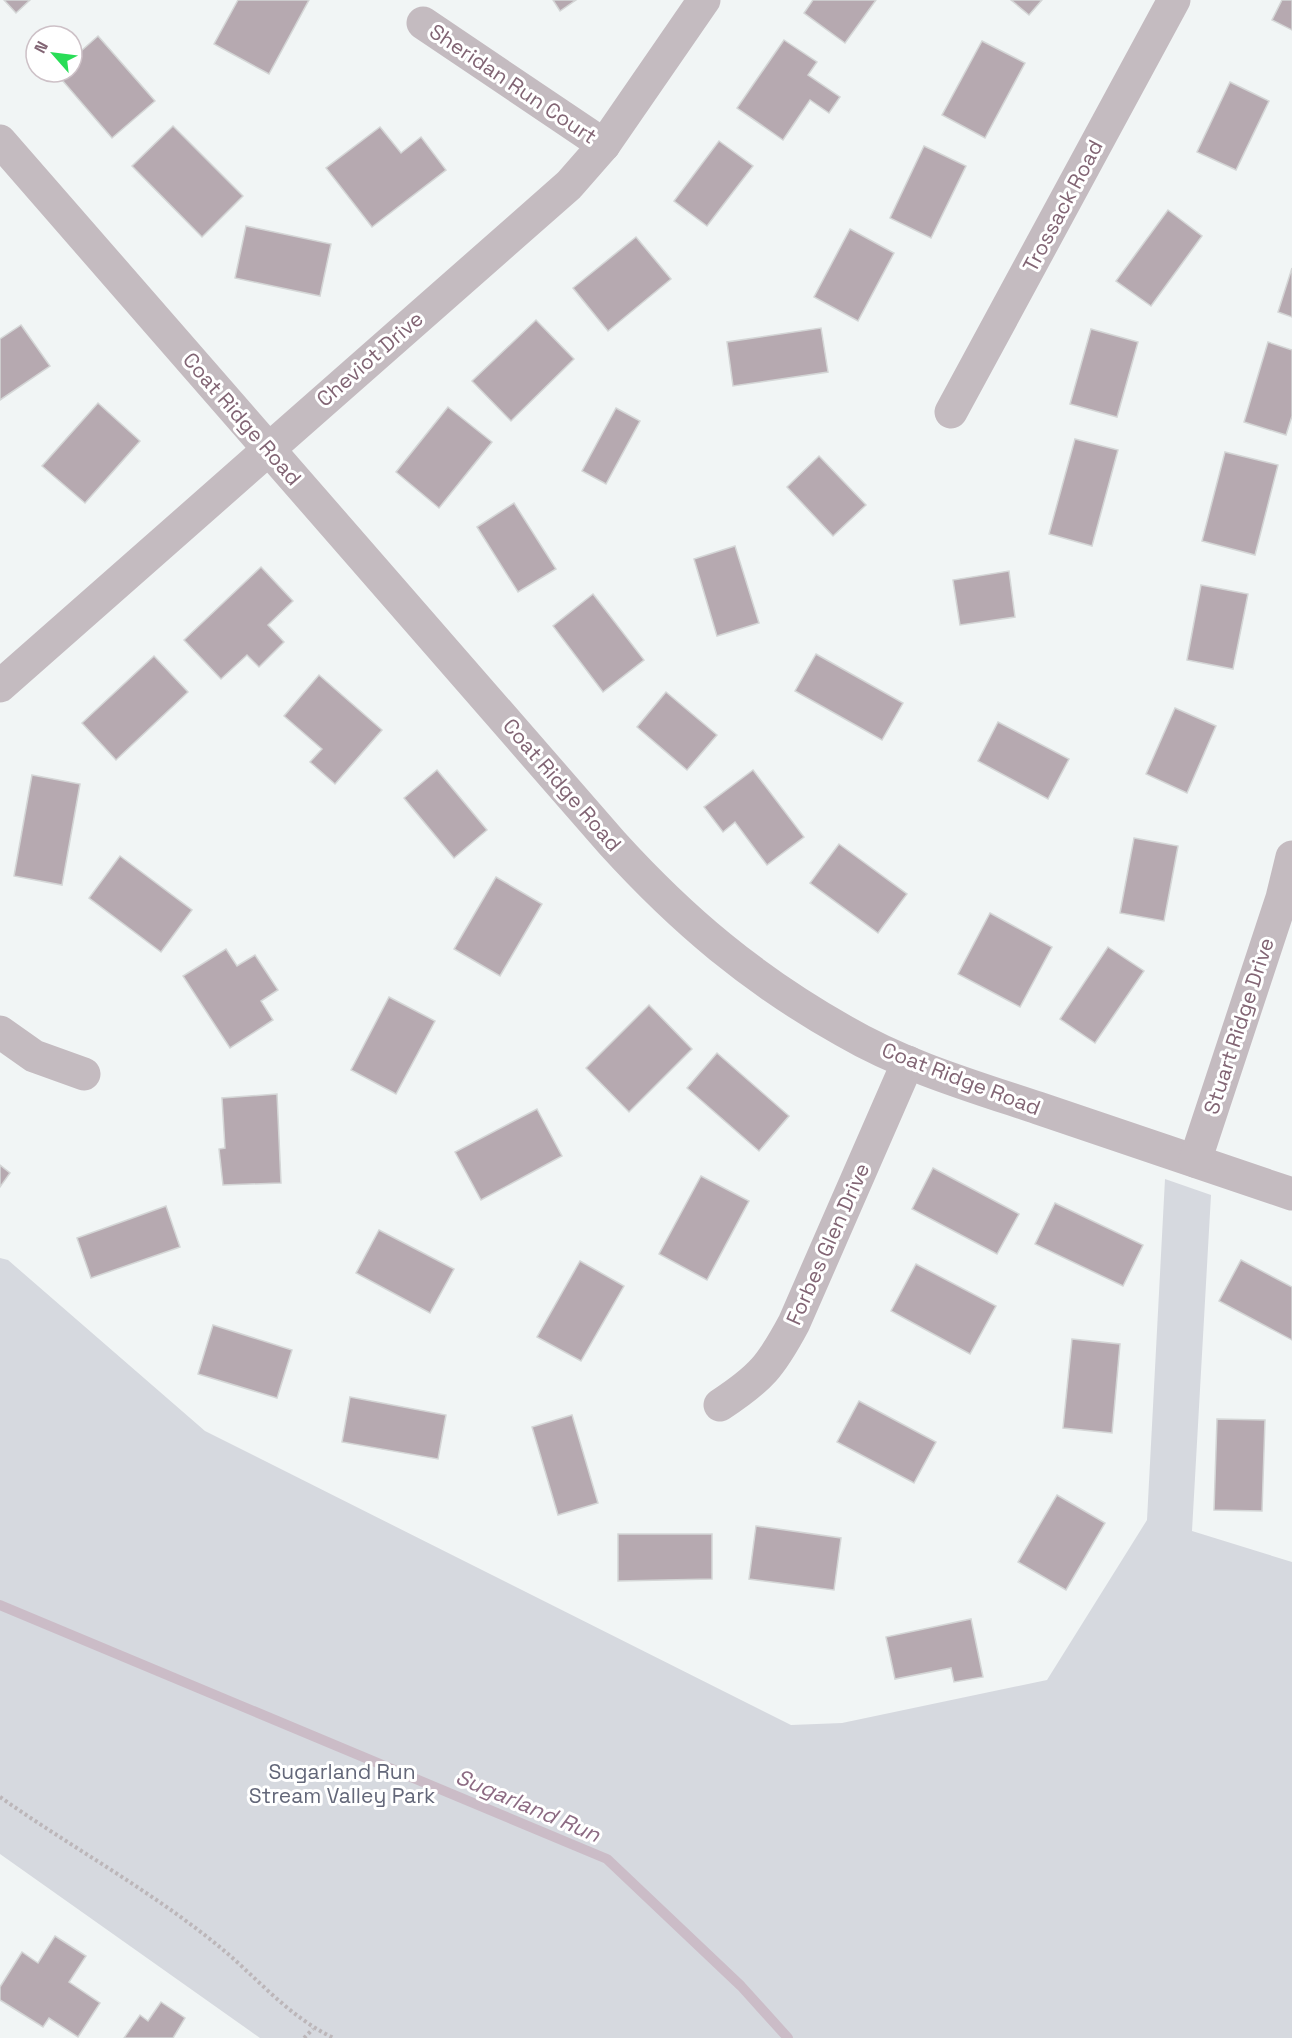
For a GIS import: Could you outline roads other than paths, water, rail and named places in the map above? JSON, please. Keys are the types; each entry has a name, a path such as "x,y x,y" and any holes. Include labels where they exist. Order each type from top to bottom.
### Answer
{"street":[{"name":"Cheviot Drive","path":"0,686 569,185 604,145 704,0"},
{"name":"Trossack Road","path":"951,412 1174,0"},
{"name":"Sheridan Run Court","path":"423,23 604,145"},
{"name":"Coat Ridge Road","path":"0,141 657,892 711,942 775,990 845,1032 908,1062 1292,1194"},
{"name":"Stuart Ridge Drive","path":"1195,1161 1282,898 1292,857"},
{"path":"0,1032 34,1056 84,1074"},
{"name":"Forbes Glen Drive","path":"720,1405 750,1386 773,1362 794,1323 908,1062"}],"waterway":[{"name":"Sugarland Run","path":"0,1605 607,1859 741,1986 788,2038"}],"park label":[{"name":"Sugarland Run Stream Valley Park","path":"342,1784"}]}
